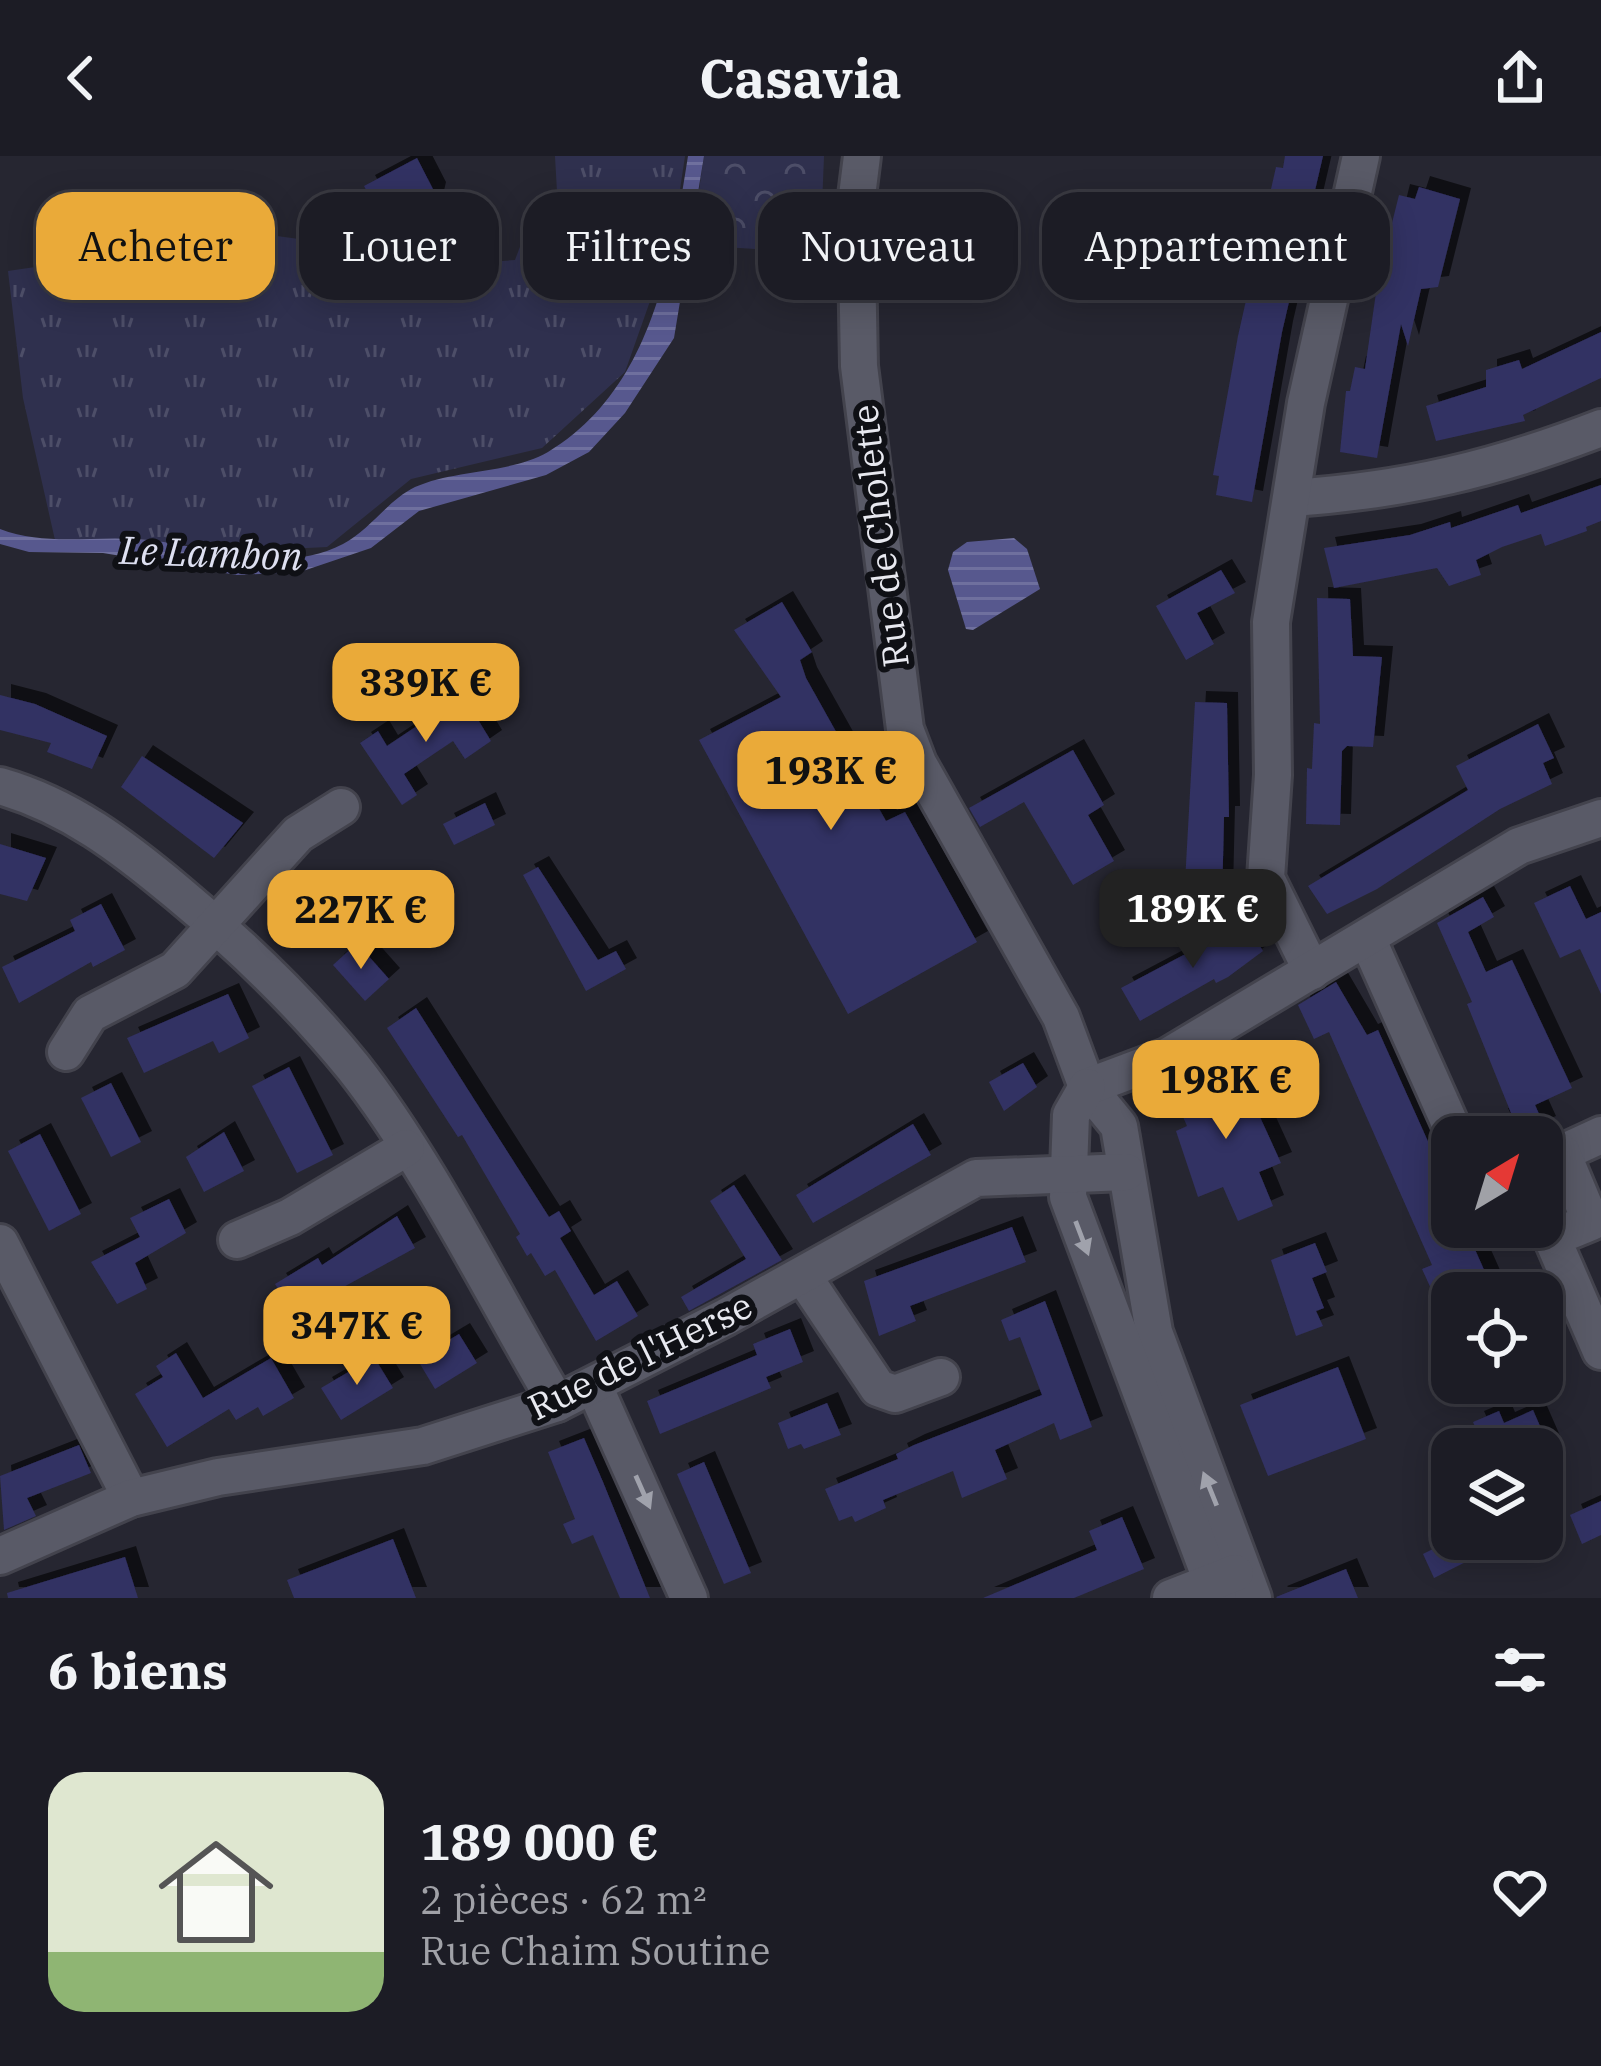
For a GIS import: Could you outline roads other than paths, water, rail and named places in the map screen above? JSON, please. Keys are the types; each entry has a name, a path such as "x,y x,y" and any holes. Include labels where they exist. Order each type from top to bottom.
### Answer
{"street":[{"name":"Rue de Cholette","path":"862,156 856,224 859,366 905,730 918,763 1061,1017 1088,1087 1119,1126 1154,1332 1232,1588"},
{"path":"1312,971 1266,878 1273,775 1271,622 1317,344 1361,156"},
{"path":"1293,498 1391,491 1504,465 1601,428"},
{"path":"0,786 46,801 87,823 218,926 326,1035 406,1148 557,1403"},
{"path":"66,1052 90,1015 175,970 298,834 341,806"},
{"path":"1172,1598 1232,1588 1074,1217 1066,1175 1071,1115 1088,1087 1167,1057 1519,846 1601,818"},
{"path":"1367,938 1447,1116"},
{"path":"1563,1153 1601,1135"},
{"path":"237,1240 290,1217 406,1148"},
{"name":"Rue de l'Herse","path":"0,1556 131,1498 218,1477 423,1446 557,1403 803,1276 976,1178 1126,1172"},
{"path":"1563,1176 1592,1222 1563,1234"},
{"path":"0,1243 131,1498"},
{"path":"1556,1248 1601,1351"},
{"path":"803,1276 862,1372 878,1388 895,1394 941,1377"},
{"path":"595,1386 689,1598"}],"water":[{"path":"688,156 704,156 698,192 681,192"},
{"name":"Le Lambon","path":"657,300 680,300 674,338 625,413 589,452 546,475 419,511 371,548 300,572 237,575 103,553 29,552 0,544 0,529 34,537 136,539 240,556 318,554 362,531 415,487 517,464 548,452 583,426 611,395"},
{"path":"1014,538 1027,549 1040,589 973,630 966,629 948,570 953,552 967,542"}]}
